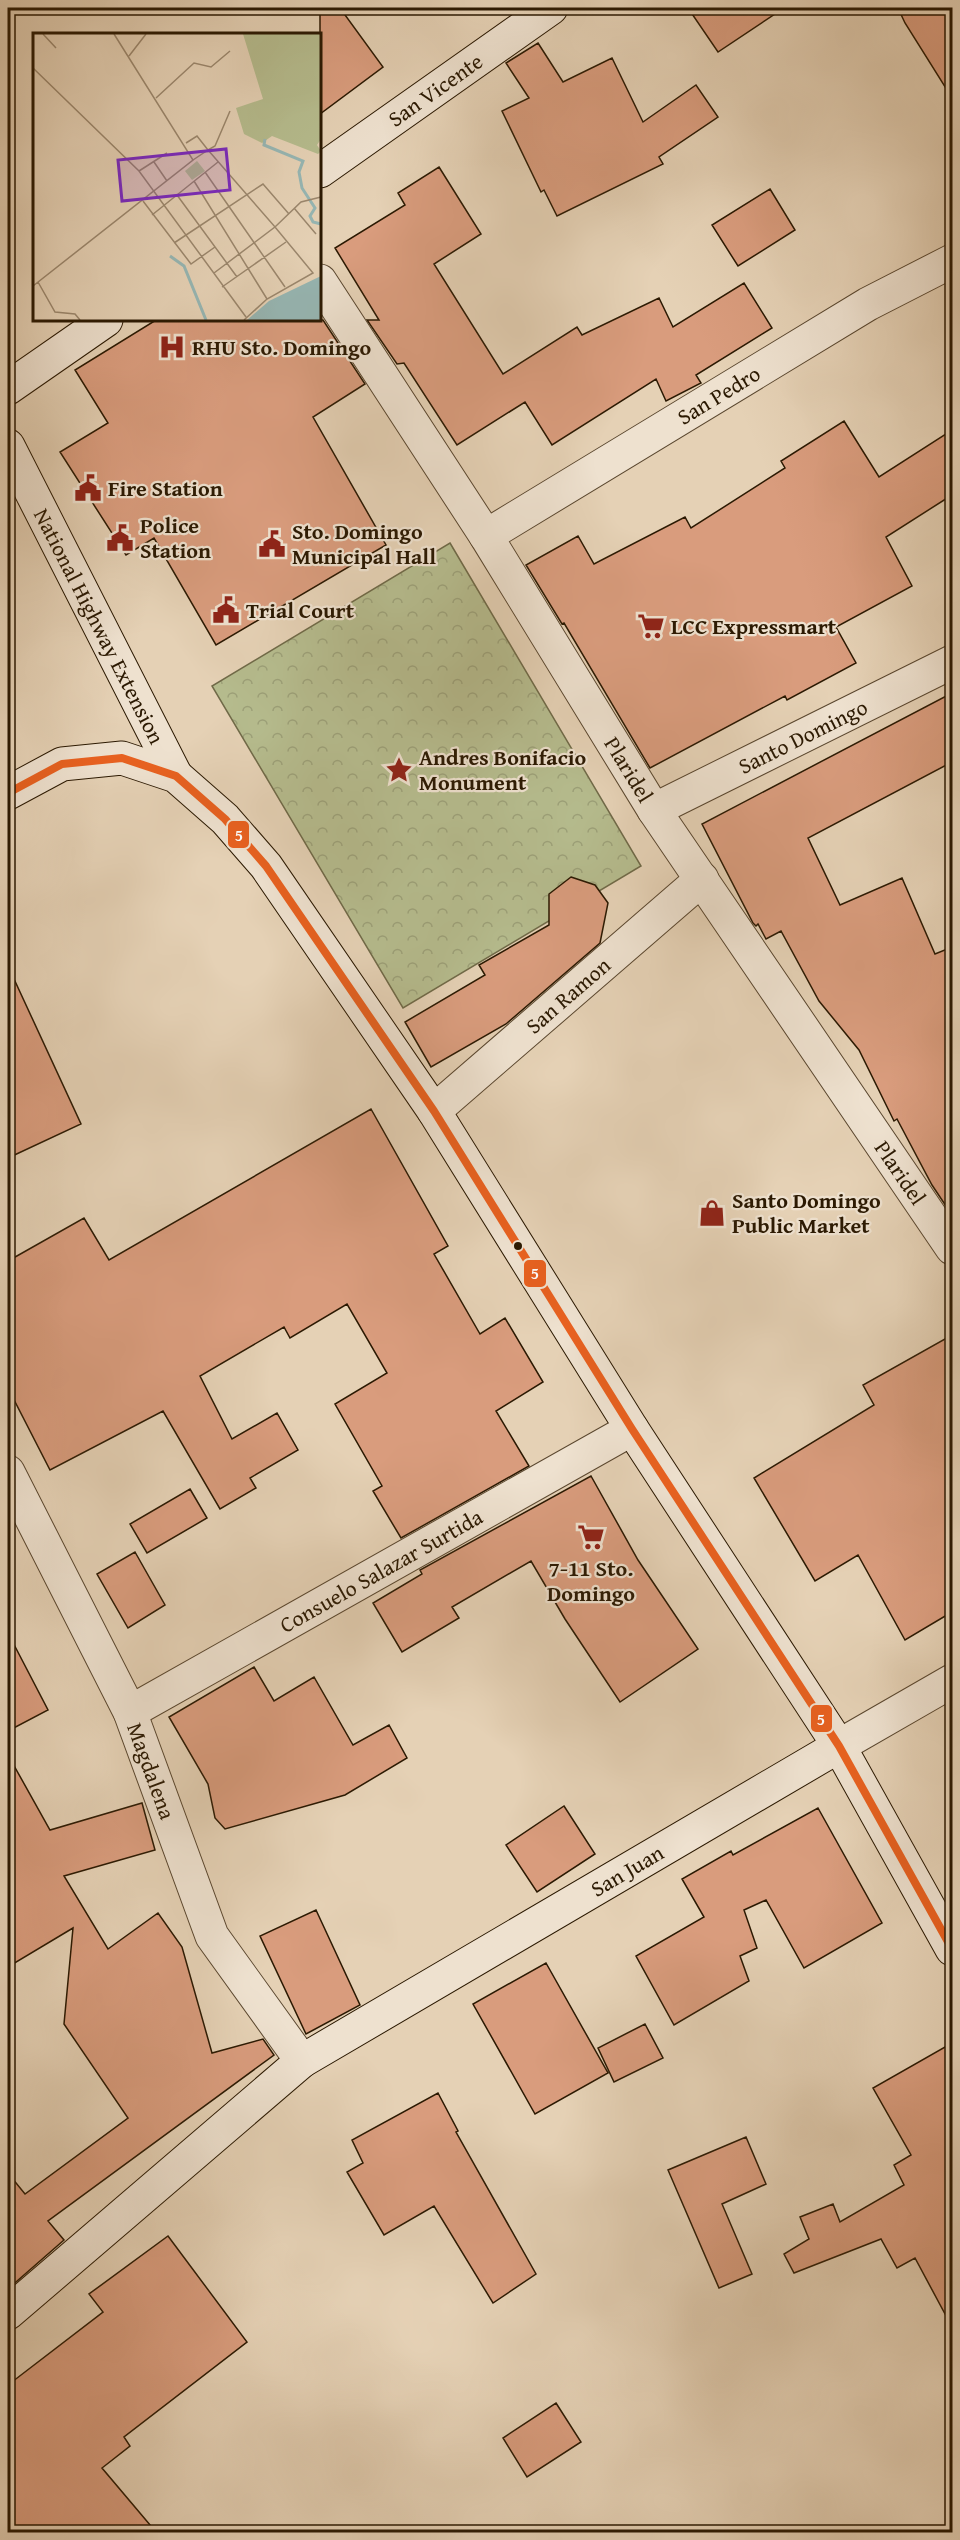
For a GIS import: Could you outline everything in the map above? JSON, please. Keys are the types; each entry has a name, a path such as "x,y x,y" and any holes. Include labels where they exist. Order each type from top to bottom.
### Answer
{"street":[{"name":"San Vicente","path":"321,170 551,8"},
{"name":"San Pedro","path":"486,536 868,304 952,261"},
{"name":"Plaridel","path":"321,283 486,536 654,810 952,1248"},
{"path":"8,388 105,321"},
{"name":"National Highway Extension","path":"8,446 176,776"},
{"name":"Santo Domingo","path":"654,810 952,662"},
{"path":"8,793 62,764 122,758 176,776 225,819 266,866 434,1111 632,1429 839,1746 952,1949"},
{"name":"San Ramon","path":"434,1111 702,879"},
{"name":"Consuelo Salazar Surtida","path":"130,1712 632,1429"},
{"name":"Magdalena","path":"8,1472 130,1712 212,1936 302,2061"},
{"name":"San Juan","path":"8,2313 302,2061 952,1681"}],"green space":[{"path":"450,543 641,866 403,1008 212,686"}],"building":[{"path":"320,8 340,8 383,67 321,113 321,33"},
{"path":"688,8 784,8 718,52"},
{"path":"898,8 952,8 952,98 905,23"},
{"path":"538,43 563,82 612,58 643,122 696,85 718,117 659,157 663,164 557,216 544,190 541,192 502,111 529,98 506,63"},
{"path":"439,167 481,234 434,264 503,374 577,327 582,335 659,298 673,327 744,283 772,328 696,375 701,383 666,401 656,379 552,445 525,402 457,445 404,363 397,364 367,320 379,320 335,248 405,205 398,193"},
{"path":"770,189 795,230 738,266 712,225"},
{"path":"323,320 365,384 313,417 386,545 216,645 154,538 126,555 60,452 108,423 75,370 154,321"},
{"path":"844,421 879,477 952,430 952,495 886,537 912,586 836,627 856,663 787,700 785,696 650,768 564,623 562,624 526,565 578,536 594,564 685,517 691,528 785,468 781,461"},
{"path":"952,693 952,762 808,838 840,905 902,878 935,954 952,947 952,1215 932,1185 897,1119 894,1121 859,1050 819,1001 781,931 766,939 758,924 756,926 753,923 702,824"},
{"path":"571,877 595,885 608,903 600,943 506,1024 431,1067 405,1022 485,975 479,965 549,925 549,894"},
{"path":"8,966 81,1124 8,1158"},
{"path":"371,1109 448,1246 434,1254 480,1334 505,1318 543,1382 496,1411 529,1466 401,1538 373,1491 382,1486 335,1404 387,1373 347,1304 290,1338 284,1327 200,1376 232,1439 277,1413 298,1450 250,1478 256,1488 220,1509 163,1411 50,1470 8,1388 8,1261 84,1218 109,1260"},
{"path":"952,1335 952,1612 905,1640 858,1555 815,1581 754,1478 874,1405 863,1385"},
{"path":"591,1476 638,1560 698,1649 620,1702 565,1619 531,1561 452,1607 459,1618 402,1652 373,1603 422,1574 420,1570"},
{"path":"190,1489 207,1518 147,1553 130,1524"},
{"path":"135,1552 165,1605 128,1628 97,1574"},
{"path":"8,1633 48,1710 8,1731"},
{"path":"254,1667 274,1701 314,1677 353,1745 389,1725 407,1758 345,1795 225,1829 215,1818 208,1784 169,1717"},
{"path":"8,1755 50,1830 142,1803 155,1850 64,1876 108,1949 158,1913 182,1947 212,2053 263,2039 274,2055 48,2221 64,2240 8,2289 8,2173 25,2194 128,2118 64,2024 73,1928 8,1967"},
{"path":"564,1806 595,1854 537,1892 506,1845"},
{"path":"818,1808 882,1923 804,1968 766,1900 744,1910 757,1948 740,1956 749,1981 674,2025 636,1956 704,1917 682,1879 731,1851 733,1855"},
{"path":"316,1910 360,2005 306,2034 260,1936"},
{"path":"546,1963 608,2073 535,2114 473,2004"},
{"path":"645,2024 663,2058 614,2082 598,2048"},
{"path":"952,2043 952,2327 915,2258 897,2268 881,2239 794,2273 784,2254 809,2239 800,2217 833,2204 840,2222 904,2185 894,2165 911,2155 873,2088"},
{"path":"438,2093 458,2131 456,2132 536,2274 493,2303 434,2206 384,2235 347,2172 363,2163 352,2140"},
{"path":"746,2137 766,2184 722,2204 752,2274 719,2288 668,2170"},
{"path":"168,2236 247,2342 124,2437 130,2446 102,2468 156,2532 8,2532 8,2385 103,2312 89,2294"},
{"path":"556,2403 581,2442 527,2477 503,2438"}],"transit line":[{"name":"5","path":"8,793 62,764 122,758 176,776 225,819 266,866 434,1111 632,1429 839,1746 952,1949"}],"place":[{"name":"RHU Sto. Domingo","path":"172,347"},
{"name":"Fire Station","path":"88,488"},
{"name":"Police Station","path":"120,538"},
{"name":"Sto. Domingo Municipal Hall","path":"272,544"},
{"name":"Trial Court","path":"226,610"},
{"name":"LCC Expressmart","path":"651,626"},
{"name":"Andres Bonifacio Monument","path":"399,770"},
{"name":"Santo Domingo Public Market","path":"712,1213"},
{"name":"7-11 Sto. Domingo","path":"591,1537"}]}
